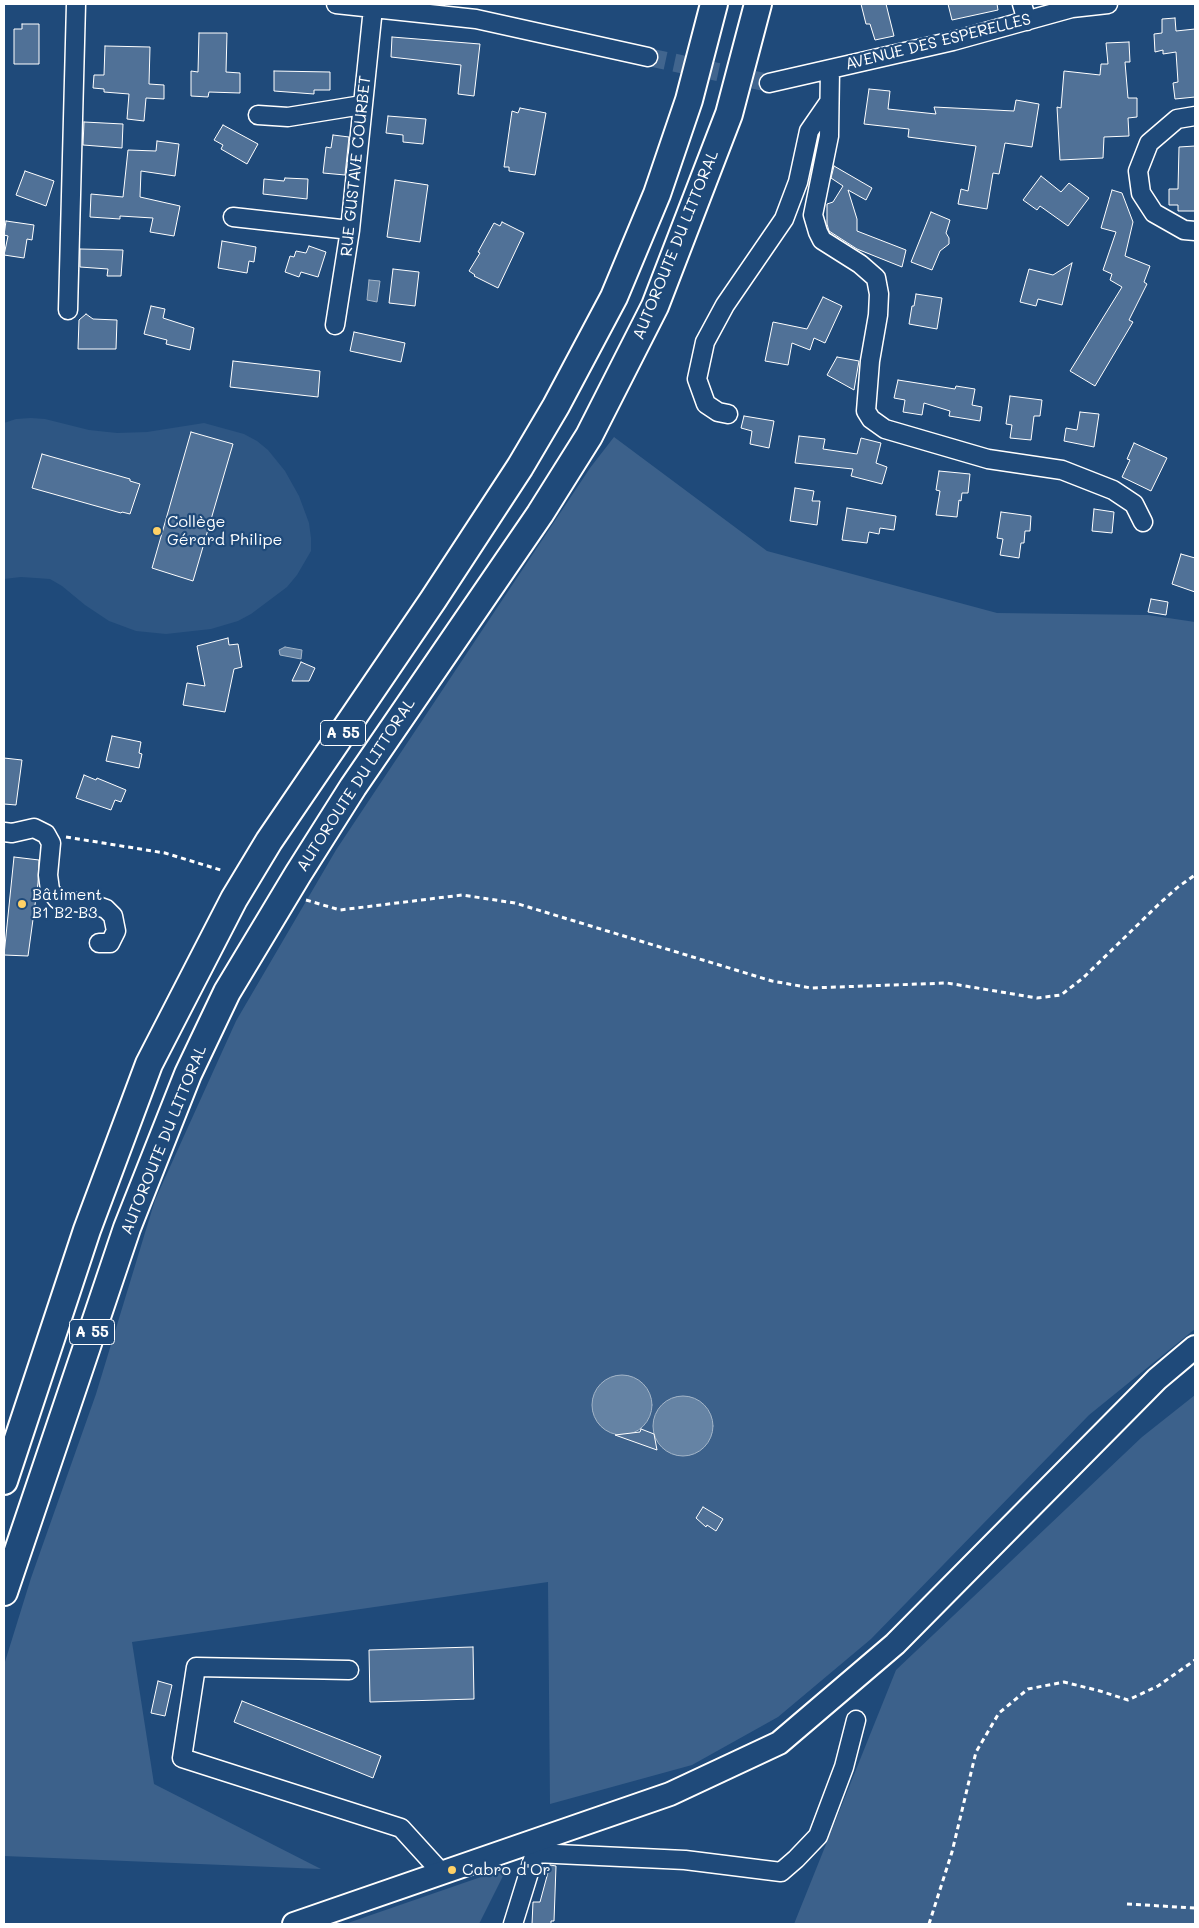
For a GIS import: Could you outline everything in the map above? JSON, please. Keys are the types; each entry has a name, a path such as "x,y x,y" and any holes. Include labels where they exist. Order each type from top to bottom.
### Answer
{"highway":[{"name":"A 55","path":"4,1480 87,1230 150,1064 234,899 270,841 515,475 574,373 614,297 657,194 689,100 714,4"},
{"name":"AUTOROUTE DU LITTORAL","path":"4,1592 127,1228 192,1066 227,992 298,874 354,787 540,514 589,436 655,306 729,114 758,4"}],"main road":[{"path":"294,1924 442,1873 531,1847 670,1794 779,1743 895,1644 1157,1379 1195,1347"}],"street":[{"path":"68,310 76,4"},
{"path":"336,4 476,19 648,57"},
{"path":"1022,4 1027,21"},
{"name":"AVENUE DES ESPERELLES","path":"769,83 953,41 1072,8 1108,4"},
{"name":"RUE GUSTAVE COURBET","path":"335,325 350,230 373,8"},
{"path":"830,69 828,136 813,215 822,240 860,264 876,278 879,294 878,315 870,361 866,411 871,419 885,430 988,459 1062,470 1113,490 1134,504 1143,522"},
{"path":"728,414 718,412 706,404 697,378 705,342 725,305 784,219 798,182 809,131 829,102"},
{"path":"258,115 288,117 362,105"},
{"path":"1195,116 1177,119 1149,143 1138,171 1141,193 1154,213 1184,230 1195,230"},
{"path":"233,217 350,230"},
{"path":"8,833 34,828 46,834 51,843 48,875 50,890 58,900 92,904 106,909 113,916 116,931 110,943 99,943"},
{"path":"349,1670 196,1667 182,1758 401,1828 442,1873"},
{"path":"513,1924 531,1847 685,1860 781,1872 818,1836 844,1767 856,1720"}],"path":[{"path":"46,834 165,854 224,871"},
{"path":"300,898 340,910 462,895 515,903 772,981 812,988 947,983 1037,998 1061,995 1083,978 1165,898 1195,875"},
{"path":"929,1924 952,1852 976,1752 999,1713 1028,1689 1064,1682 1128,1700 1158,1686 1195,1660"},
{"path":"1127,1904 1195,1908"}],"shaded area":[{"path":"369,280 380,281 377,302 367,300"},
{"name":"Collège Gérard Philipe","path":"16,419 45,419 89,430 117,433 147,432 204,423 244,434 268,450 285,471 299,496 309,523 311,551 297,575 287,587 251,614 238,621 211,629 166,634 136,631 109,621 50,579 21,577 4,579 4,423"},
{"path":"614,437 767,551 997,613 1148,615 1195,622 1195,1329 1089,1415 871,1639 778,1717 692,1765 550,1804 548,1582 132,1642 154,1784 321,1869 4,1856 4,1665 31,1578 96,1394 155,1200 236,1021 336,850 590,468"},
{"path":"285,647 302,650 301,659 280,655 279,650"},
{"path":"616,1375 628,1375 644,1383 650,1393 652,1405 650,1417 644,1427 628,1435 616,1435 600,1427 592,1411 592,1399 600,1383"},
{"path":"1195,1395 1195,1924 794,1924 896,1670 1142,1437"},
{"path":"677,1396 689,1396 705,1404 711,1414 713,1426 711,1438 705,1448 689,1456 677,1456 661,1448 653,1432 653,1420 661,1404"},
{"path":"507,1868 479,1924 345,1924"}],"building":[{"path":"861,4 886,4 894,36 875,40 870,24 866,24"},
{"path":"948,4 997,4 998,10 952,20"},
{"path":"1175,18 1176,31 1195,29 1195,97 1175,99 1173,83 1178,82 1176,52 1163,54 1163,50 1155,52 1154,34 1162,33 1162,19"},
{"path":"22,24 39,24 39,64 14,64 14,29 22,29"},
{"path":"199,33 227,33 226,72 240,73 240,93 209,92 208,97 191,96 191,71 198,72"},
{"path":"392,37 480,44 474,96 458,94 461,65 391,57"},
{"path":"1129,42 1130,62 1125,62 1128,98 1137,98 1137,117 1128,118 1129,136 1104,137 1103,158 1060,160 1057,107 1061,108 1064,71 1100,75 1101,64 1108,64 1106,43"},
{"path":"105,46 150,47 149,84 164,85 164,99 146,98 144,121 127,119 129,94 104,92 104,89 93,88 94,75 104,75"},
{"path":"274,71 330,72 330,90 314,90 314,94 274,91"},
{"path":"869,89 890,91 888,109 936,114 934,107 1014,111 1016,100 1039,104 1032,147 1005,143 999,174 993,173 987,209 958,204 961,189 968,191 976,146 908,137 909,129 864,124"},
{"path":"520,108 546,113 535,175 509,171 509,167 504,167 512,111 518,113"},
{"path":"388,116 426,119 423,144 403,142 403,135 386,133"},
{"path":"84,122 123,124 122,148 83,145"},
{"path":"223,125 258,144 247,164 221,149 223,145 214,140"},
{"path":"333,135 349,137 345,175 323,173 326,147 331,148"},
{"path":"157,141 179,144 175,176 141,171 140,197 180,206 174,236 150,232 153,218 120,216 120,219 90,217 91,194 123,197 128,150 156,151"},
{"path":"1195,146 1195,211 1178,211 1178,205 1169,205 1169,189 1178,189 1179,147"},
{"path":"834,166 872,188 866,200 848,190 857,219 857,231 906,250 902,267 857,249 829,231 827,204 833,202 843,186 831,178"},
{"path":"25,171 54,181 46,206 16,195"},
{"path":"1041,176 1061,192 1069,183 1089,198 1068,226 1040,206 1037,210 1023,200"},
{"path":"285,178 308,179 307,199 263,194 264,179 284,181"},
{"path":"395,180 428,185 420,242 387,237"},
{"path":"1112,190 1122,193 1133,222 1125,256 1150,266 1144,282 1147,284 1129,320 1133,322 1095,386 1070,371 1122,287 1110,280 1112,274 1103,270 1116,232 1101,228"},
{"path":"931,212 950,220 946,233 949,238 949,244 940,251 932,270 911,262"},
{"path":"6,221 34,225 32,240 27,239 24,258 4,255 8,236 4,235"},
{"path":"502,222 524,233 498,288 474,276 469,271 494,223 500,226"},
{"path":"222,241 256,247 254,262 249,261 247,273 218,268"},
{"path":"309,246 326,252 318,277 301,272 299,277 285,272 290,256 294,257 296,251 306,253"},
{"path":"80,249 123,250 121,276 107,276 108,269 80,267"},
{"path":"1072,263 1062,305 1038,299 1036,306 1020,302 1029,269 1053,275"},
{"path":"393,269 419,272 415,306 389,303"},
{"path":"916,294 942,298 937,329 909,324"},
{"path":"823,297 842,306 825,343 814,338 810,350 792,343 788,365 765,361 773,322 807,329"},
{"path":"151,306 165,309 163,318 194,328 190,350 166,344 167,340 144,334"},
{"path":"86,314 93,319 117,320 116,349 78,349 79,320"},
{"path":"354,332 405,343 401,362 350,351"},
{"path":"837,357 859,361 854,390 827,375"},
{"path":"233,361 320,371 318,397 230,387"},
{"path":"898,380 955,389 956,386 975,389 972,405 982,407 980,421 949,416 950,411 924,403 922,415 903,412 905,400 894,398"},
{"path":"1010,396 1042,400 1040,416 1034,416 1031,440 1010,438 1012,425 1006,424"},
{"path":"1080,412 1099,414 1094,447 1064,441 1066,428 1077,430"},
{"path":"744,416 774,421 769,448 750,444 752,431 741,428"},
{"path":"191,432 233,444 193,581 152,568"},
{"path":"799,436 825,439 823,449 857,454 861,438 881,443 876,463 887,467 882,484 851,476 853,469 795,463"},
{"path":"1134,443 1167,458 1151,491 1122,477 1130,460 1127,459"},
{"path":"42,454 130,479 130,481 140,484 130,514 32,488"},
{"path":"939,471 970,474 968,493 962,493 961,501 959,500 957,517 936,515 940,491 936,490"},
{"path":"795,488 814,491 812,501 820,501 817,525 790,521"},
{"path":"847,508 896,516 894,530 880,528 879,534 869,532 867,543 842,540"},
{"path":"1094,509 1114,512 1112,533 1092,531"},
{"path":"1001,512 1031,516 1030,531 1025,531 1024,543 1021,543 1019,558 1000,555 1003,539 997,538"},
{"path":"1181,554 1195,558 1195,592 1172,584"},
{"path":"1151,599 1168,602 1166,615 1148,612"},
{"path":"228,638 229,645 238,644 242,667 234,669 225,712 183,705 187,683 205,686 197,646"},
{"path":"301,662 315,668 309,681 292,681"},
{"path":"112,736 141,742 139,753 142,754 139,768 106,761"},
{"path":"4,758 22,760 16,805 4,804"},
{"path":"84,775 96,780 97,778 126,790 121,802 115,800 111,810 76,798"},
{"name":"Bâtiment B1 B2 B3","path":"14,857 39,860 38,883 28,956 4,955"},
{"path":"641,1429 654,1434 657,1450 615,1435 640,1432"},
{"path":"703,1507 723,1519 716,1531 707,1525 706,1527 696,1518"},
{"path":"473,1647 474,1699 370,1702 369,1650"},
{"path":"158,1681 172,1685 165,1716 151,1713"},
{"path":"242,1701 381,1756 373,1778 234,1722"},
{"path":"550,1865 556,1866 554,1921 551,1921 551,1924 532,1924 533,1902 540,1902"}],"tunnel":[{"path":"648,57 769,83"}],"place":[{"name":"Collège Gérard Philipe","path":"157,531"},
{"name":"Bâtiment B1 B2 B3","path":"22,904"},
{"name":"Cabro d'Or","path":"452,1870"}]}
